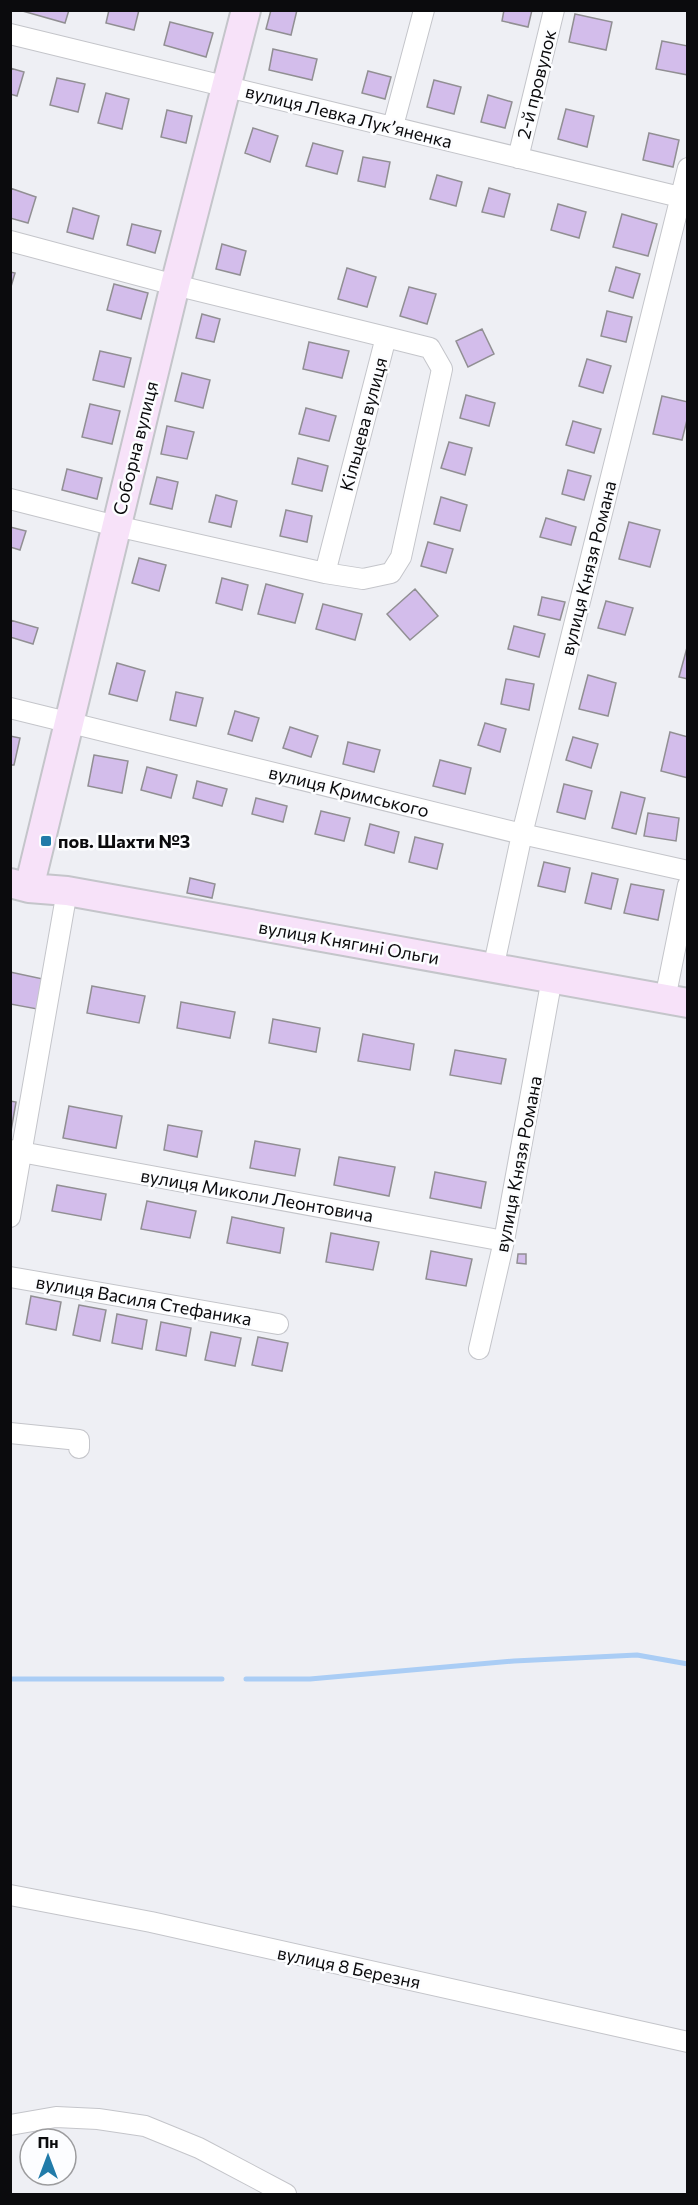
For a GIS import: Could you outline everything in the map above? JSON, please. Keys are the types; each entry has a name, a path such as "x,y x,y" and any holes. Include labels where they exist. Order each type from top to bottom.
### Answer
{"street":[{"name":"Соборна вулиця","path":"20,885 71,722 175,285 246,10"},
{"path":"393,126 424,10"},
{"name":"2-й провулок","path":"518,158 554,10"},
{"name":"вулиця Левка Лукʼяненка","path":"10,34 684,199"},
{"name":"вулиця Князя Романа","path":"493,969 522,834 684,199 687,168"},
{"name":"Кільцева вулиця","path":"10,241 175,285 386,337 325,573"},
{"path":"10,499 116,526 325,573 363,579 391,573 401,557 442,369 430,348 386,337"},
{"name":"вулиця Кримського","path":"10,708 522,834 687,871"},
{"name":"вулиця Княгині Ольги","path":"20,885 67,891 676,1001"},
{"path":"676,1001 687,885"},
{"path":"10,1217 16,1151 67,891"},
{"name":"вулиця Князя Романа","path":"479,1349 504,1241 552,978"},
{"name":"вулиця Миколи Леонтовича","path":"16,1151 504,1241"},
{"name":"вулиця Василя Стефаника","path":"10,1277 278,1324"},
{"path":"10,1433 79,1440 80,1448"},
{"name":"вулиця 8 Березня","path":"10,1895 151,1922 687,2042"},
{"path":"10,2125 56,2118 98,2119 145,2126 198,2148 286,2194"}],"building":[{"path":"19,10 69,10 65,23"},
{"path":"109,10 139,10 134,30 106,23"},
{"path":"271,10 297,10 291,35 266,29"},
{"path":"504,10 532,10 528,27 502,21"},
{"path":"575,14 612,22 606,50 569,42"},
{"path":"170,22 213,33 206,57 164,45"},
{"path":"662,41 688,46 688,75 656,69"},
{"path":"273,49 317,59 312,80 269,70"},
{"path":"10,68 24,72 17,96 10,94"},
{"path":"368,71 391,77 385,99 362,93"},
{"path":"57,78 85,84 78,112 50,105"},
{"path":"434,80 461,87 454,114 427,107"},
{"path":"106,93 129,99 122,129 98,123"},
{"path":"488,95 512,102 505,128 481,122"},
{"path":"566,109 594,116 587,147 558,139"},
{"path":"167,110 192,116 186,143 161,137"},
{"path":"253,128 278,136 270,162 245,153"},
{"path":"649,133 679,140 673,167 643,160"},
{"path":"313,143 343,151 337,174 306,166"},
{"path":"363,157 390,162 385,187 358,181"},
{"path":"437,175 462,182 456,206 430,199"},
{"path":"10,188 36,197 28,223 10,218"},
{"path":"489,188 510,194 504,217 482,212"},
{"path":"558,204 586,212 579,238 551,230"},
{"path":"73,208 99,216 93,239 67,232"},
{"path":"622,214 657,224 648,256 613,247"},
{"path":"132,224 161,231 155,253 127,245"},
{"path":"222,244 246,251 240,275 216,269"},
{"path":"616,267 640,274 633,298 609,291"},
{"path":"347,268 376,277 367,307 338,299"},
{"path":"10,272 15,273 10,290"},
{"path":"114,284 148,293 141,319 107,310"},
{"path":"409,287 436,294 427,324 400,316"},
{"path":"607,311 632,317 626,342 601,336"},
{"path":"202,314 220,319 214,342 196,338"},
{"path":"482,329 494,354 468,367 456,341"},
{"path":"309,342 349,351 342,378 303,369"},
{"path":"100,351 131,358 124,387 93,380"},
{"path":"587,359 611,366 603,393 579,386"},
{"path":"182,373 210,380 203,408 175,401"},
{"path":"466,395 495,403 489,426 460,418"},
{"path":"662,396 688,402 688,416 682,440 653,434"},
{"path":"90,404 120,411 112,444 82,437"},
{"path":"306,408 336,416 329,441 299,434"},
{"path":"573,421 601,429 594,453 566,445"},
{"path":"167,426 194,432 187,459 161,454"},
{"path":"449,442 472,448 465,475 441,468"},
{"path":"298,458 328,466 322,491 292,484"},
{"path":"67,469 102,478 97,499 62,490"},
{"path":"568,470 591,476 584,500 562,494"},
{"path":"157,477 178,482 172,509 150,504"},
{"path":"216,495 237,501 231,527 209,522"},
{"path":"441,497 467,505 460,531 434,524"},
{"path":"286,510 312,516 307,542 280,536"},
{"path":"546,518 576,527 571,545 540,537"},
{"path":"629,522 660,530 650,567 619,559"},
{"path":"10,527 26,531 20,550 10,547"},
{"path":"428,542 453,549 446,573 421,566"},
{"path":"139,558 166,565 159,591 132,583"},
{"path":"222,578 248,585 242,610 216,603"},
{"path":"266,584 303,594 295,623 258,614"},
{"path":"415,589 438,616 410,640 387,614"},
{"path":"542,597 565,602 560,620 538,615"},
{"path":"606,601 633,608 625,635 598,628"},
{"path":"323,604 362,614 355,640 316,629"},
{"path":"10,620 38,628 33,644 10,637"},
{"path":"514,626 545,634 539,657 508,649"},
{"path":"688,644 688,679 679,677"},
{"path":"117,663 145,671 137,701 109,694"},
{"path":"588,675 616,683 608,716 579,709"},
{"path":"506,679 534,684 529,710 501,704"},
{"path":"176,692 203,698 196,726 170,720"},
{"path":"235,711 259,718 252,741 228,734"},
{"path":"485,723 506,729 500,752 478,745"},
{"path":"290,727 318,736 311,757 283,748"},
{"path":"670,732 688,737 688,778 661,771"},
{"path":"10,736 20,738 14,765 10,765"},
{"path":"573,737 598,744 591,768 566,760"},
{"path":"348,742 380,750 374,772 343,764"},
{"path":"94,755 128,761 122,793 88,786"},
{"path":"440,760 471,768 465,794 433,786"},
{"path":"147,767 177,775 171,798 141,790"},
{"path":"197,781 227,789 222,806 193,798"},
{"path":"564,784 592,791 585,819 557,812"},
{"path":"621,792 645,798 636,834 612,828"},
{"path":"256,798 287,806 283,822 252,814"},
{"path":"321,811 350,818 344,841 315,834"},
{"path":"648,813 679,818 676,841 644,836"},
{"path":"370,824 399,832 394,853 365,845"},
{"path":"415,837 443,844 437,869 409,862"},
{"path":"544,862 570,868 565,892 538,886"},
{"path":"592,873 618,879 611,909 585,903"},
{"path":"190,878 215,884 212,898 187,893"},
{"path":"631,884 664,890 658,920 624,913"},
{"path":"10,972 43,979 37,1009 10,1004"},
{"path":"92,986 145,996 139,1023 87,1013"},
{"path":"181,1002 235,1012 230,1038 177,1028"},
{"path":"273,1019 320,1028 316,1052 269,1043"},
{"path":"363,1034 414,1044 410,1070 358,1061"},
{"path":"455,1050 506,1059 501,1084 450,1075"},
{"path":"10,1101 16,1102 11,1131 10,1131"},
{"path":"69,1106 122,1116 116,1148 63,1138"},
{"path":"168,1125 202,1131 197,1157 164,1150"},
{"path":"255,1141 300,1149 295,1176 250,1168"},
{"path":"339,1157 395,1167 389,1196 334,1185"},
{"path":"435,1172 486,1182 481,1208 430,1198"},
{"path":"57,1185 106,1194 101,1220 52,1211"},
{"path":"147,1201 196,1211 190,1238 141,1229"},
{"path":"232,1217 284,1228 280,1253 227,1243"},
{"path":"331,1233 379,1242 373,1270 326,1262"},
{"path":"431,1251 472,1259 466,1286 426,1279"},
{"path":"518,1254 526,1254 526,1264 517,1263"},
{"path":"31,1296 61,1302 56,1330 26,1324"},
{"path":"79,1305 106,1310 100,1341 73,1335"},
{"path":"117,1314 147,1320 142,1349 112,1343"},
{"path":"161,1322 191,1328 186,1356 156,1350"},
{"path":"211,1332 241,1338 235,1366 205,1360"},
{"path":"258,1337 288,1343 282,1371 252,1365"}],"waterway":[{"path":"246,1679 310,1679 514,1661 637,1655 688,1664"},
{"path":"10,1679 222,1679"}],"place":[{"name":"пов. Шахти №3","path":"46,841"}]}
